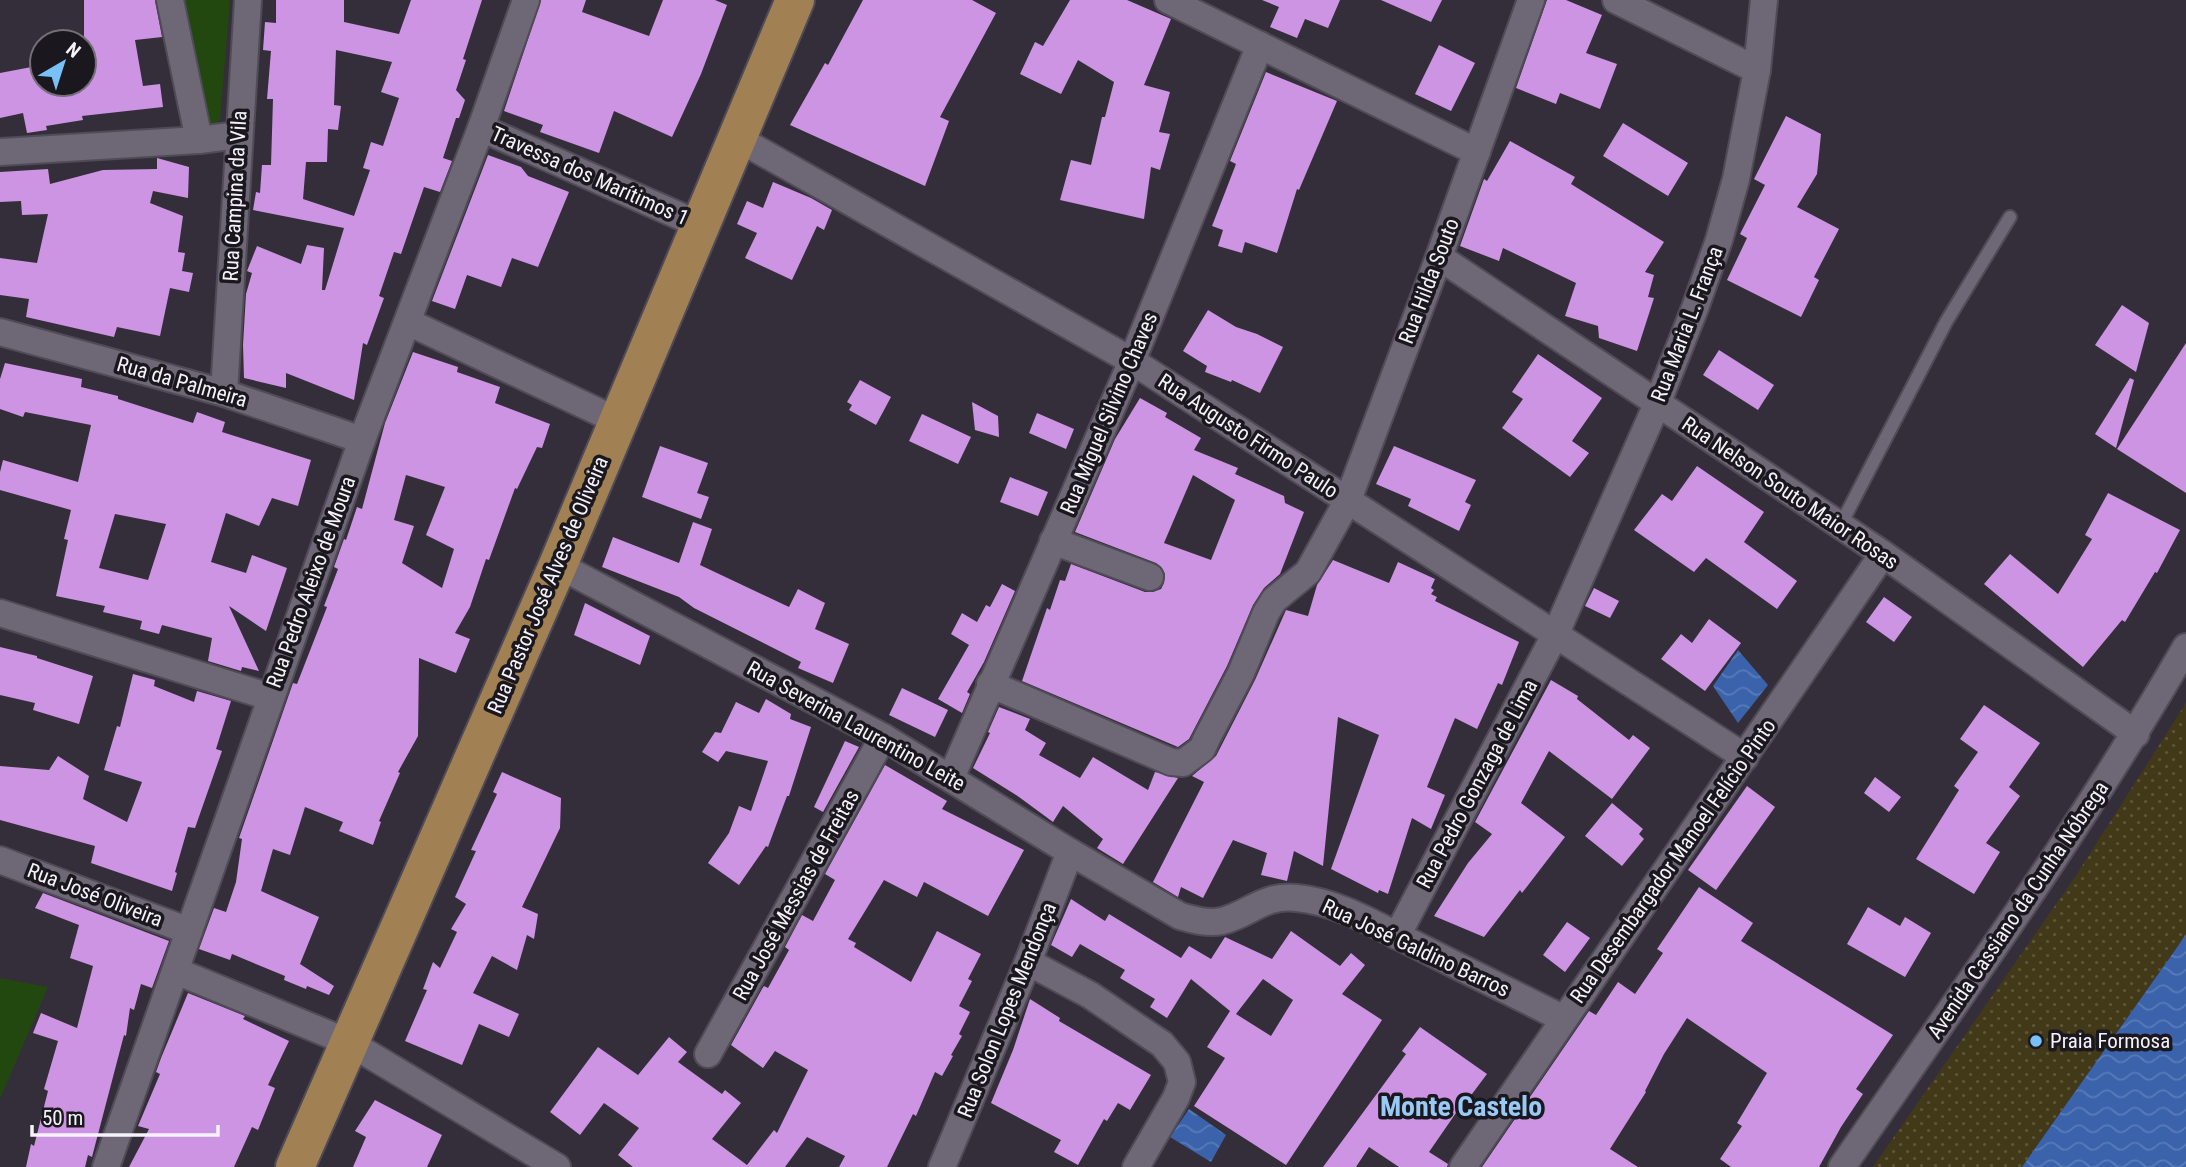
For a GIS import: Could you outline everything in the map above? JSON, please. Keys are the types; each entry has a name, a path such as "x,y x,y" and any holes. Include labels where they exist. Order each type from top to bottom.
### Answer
{"main road":[{"name":"Rua Pastor José Alves de Oliveira","path":"295,1167 558,565 795,0"}],"street":[{"path":"170,0 199,140"},
{"name":"Rua Campina da Vila","path":"224,393 248,0"},
{"name":"Rua Pedro Aleixo de Moura","path":"106,1167 362,440 481,128 526,0"},
{"path":"1168,0 1477,152"},
{"name":"Rua Hilda Souto","path":"990,684 1171,762 1183,763 1202,749 1241,673 1266,613 1283,592 1308,572 1348,500 1531,0"},
{"path":"1616,0 1757,70"},
{"name":"Rua Maria L. França","path":"1556,633 1657,404 1720,240 1736,179 1757,70 1764,0"},
{"name":"Rua Miguel Silvino Chaves","path":"951,778 1132,361 1261,45"},
{"name":"Travessa dos Marítimos 1","path":"481,128 700,225"},
{"path":"0,152 199,140 238,135"},
{"name":"Rua Augusto Firmo Paulo","path":"737,138 1132,361 1745,757"},
{"name":"Rua Nelson Souto Maior Rosas","path":"1439,257 1883,554 2136,734"},
{"path":"408,322 618,421"},
{"name":"Rua da Palmeira","path":"0,331 224,393 362,440"},
{"path":"1054,541 1150,577"},
{"name":"Rua Desembargador Manoel Felício Pinto","path":"1463,1167 1883,554"},
{"name":"Rua Severina Laurentino Leite","path":"558,565 883,737 1148,898"},
{"path":"0,613 270,697"},
{"name":"Rua Pedro Gonzaga de Lima","path":"1397,936 1556,633"},
{"name":"Avenida Cassiano da Cunha Nóbrega","path":"1842,1167 2066,843 2136,734 2186,647"},
{"name":"Rua José Messias de Freitas","path":"708,1054 883,737"},
{"name":"Rua Solon Lopes Mendonça","path":"942,1167 1028,962 1070,852"},
{"name":"Rua José Oliveira","path":"0,859 190,931"},
{"name":"Rua José Galdino Barros","path":"1148,898 1180,916 1214,922 1278,897 1297,897 1322,902 1564,1019"},
{"path":"1028,962 1090,995 1162,1044 1177,1062 1182,1082 1176,1098 1136,1167"},
{"path":"176,971 350,1042 557,1167"}],"lane":[{"path":"1840,526 1946,322 2010,217"}],"sand":[{"name":"Praia Formosa","path":"2186,703 2186,934 2178,946 2022,1167 1873,1167 2075,877"}],"green space":[{"path":"180,0 230,0 220,120 210,126"},
{"path":"0,978 48,987 0,1099"}],"water":[{"path":"1738,650 1768,685 1738,723 1713,686"},
{"path":"2186,934 2186,1167 2022,1167 2178,946"},
{"path":"1189,1109 1226,1135 1211,1162 1170,1137"}],"building":[{"path":"84,0 155,0 162,37 135,40 143,86 160,84 163,107 82,116 83,120 46,126 47,130 27,133 23,113 0,118 0,73 28,68 28,98 98,98 98,28 84,28"},
{"path":"276,0 344,0 344,22 399,34 411,0 482,0 456,90 465,100 443,158 452,161 440,192 424,187 401,254 394,252 379,296 384,298 367,345 363,343 354,400 286,373 286,388 244,378 246,294 252,273 247,271 257,246 301,264 307,245 324,248 322,290 325,290 344,228 253,210 256,192 260,193 262,165 271,165 273,99 267,99 271,51 263,50 265,22 276,23","holes":["336,50 392,62 381,92 399,98 383,146 371,142 363,168 370,170 354,216 303,199 306,162 327,162 328,129 338,130 341,106 334,105"]},
{"path":"541,0 586,0 582,12 649,36 663,0 715,0 727,5 701,74 672,137 614,111 599,153 540,132 543,125 504,111"},
{"path":"863,0 972,0 996,13 940,117 949,121 925,186 790,125 825,63 828,65"},
{"path":"1070,0 1127,0 1171,19 1144,85 1170,92 1159,132 1170,134 1160,170 1151,167 1144,219 1060,200 1071,160 1091,165 1102,117 1105,117 1114,82 1078,60 1061,94 1020,74 1035,42 1043,46"},
{"path":"1262,0 1340,0 1328,28 1305,19 1297,38 1270,27 1279,7"},
{"path":"1381,0 1442,0 1431,22"},
{"path":"1547,0 1566,0 1602,15 1586,53 1617,64 1600,109 1560,93 1556,104 1516,88"},
{"path":"1439,45 1475,63 1451,111 1415,94"},
{"path":"1266,72 1337,101 1299,190 1297,189 1277,253 1245,242 1242,253 1218,246 1223,230 1212,226 1236,164 1230,161"},
{"path":"1786,116 1821,134 1817,174 1797,207 1839,229 1814,277 1819,280 1801,317 1727,280 1747,238 1740,234 1765,185 1754,179"},
{"path":"1623,123 1688,163 1668,196 1603,156"},
{"path":"1510,141 1575,177 1571,184 1664,242 1645,272 1654,275 1648,297 1654,298 1637,351 1599,338 1598,326 1565,316 1576,283 1503,248 1499,261 1460,246 1484,179 1487,181"},
{"path":"488,155 521,167 528,176 569,192 538,267 512,258 501,287 467,275 455,309 432,301"},
{"path":"157,158 189,167 188,198 153,191 150,203 183,216 178,252 185,253 182,271 193,273 189,292 170,288 160,336 117,327 114,337 26,317 29,299 0,295 0,258 37,263 48,214 22,215 21,201 0,202 0,172 48,169 50,184 103,170 157,169"},
{"path":"773,182 832,210 824,230 817,226 792,280 745,258 757,233 737,224 747,201 763,208"},
{"path":"2122,305 2149,323 2136,372 2095,345"},
{"path":"1208,310 1236,327 1283,347 1260,393 1232,380 1231,382 1205,372 1207,366 1183,351"},
{"path":"2186,343 2186,493 2117,449"},
{"path":"1719,350 1774,385 1758,410 1703,375"},
{"path":"413,352 458,367 457,372 500,387 495,403 550,424 542,448 537,447 517,489 515,488 470,607 455,633 470,639 456,673 419,658 418,736 398,772 400,773 379,821 381,822 373,845 339,831 343,822 305,807 290,855 273,849 261,891 319,917 300,964 334,986 329,995 284,980 285,976 232,954 230,960 199,949 214,908 226,912 236,882 242,839 239,838 293,683 297,684 327,607 324,606 338,569 334,567 344,539 346,540 357,507 362,509 385,423","holes":["406,475 445,487 426,535 454,549 442,588 402,563 414,526 394,520"]},
{"path":"1538,354 1602,398 1572,441 1589,453 1570,477 1502,428 1523,399 1512,392"},
{"path":"5,363 82,379 81,387 118,396 118,399 193,423 197,412 225,422 222,432 311,460 298,506 272,498 259,526 226,513 211,562 246,573 252,555 287,568 266,631 229,606 259,671 242,667 241,671 208,661 212,638 162,625 159,634 140,629 142,621 103,612 105,606 56,596 68,540 64,539 71,510 0,490 0,472 3,460 78,482 91,425 25,412 23,417 0,409 0,379","holes":["115,514 166,524 148,580 99,568"]},
{"path":"2130,378 2134,380 2116,448 2095,434"},
{"path":"860,380 891,397 876,425 849,410 852,405 847,402"},
{"path":"1140,398 1167,413 1165,417 1201,438 1194,450 1238,468 1235,474 1284,496 1285,503 1304,512 1280,574 1264,588 1253,605 1227,666 1189,739 1178,747 1022,681 1047,608 1050,610 1060,580 1065,581 1071,564 1145,592 1161,589 1164,583 1165,574 1156,563 1075,532 1115,439","holes":["1193,475 1235,500 1211,560 1164,543"]},
{"path":"972,402 998,416 999,437 975,430"},
{"path":"1037,413 1074,429 1066,449 1029,433"},
{"path":"922,414 971,437 958,464 909,441"},
{"path":"660,446 708,463 697,493 709,497 701,519 642,497"},
{"path":"1394,446 1476,480 1465,502 1471,505 1459,531 1408,506 1411,499 1376,484"},
{"path":"1697,466 1764,512 1744,542 1797,581 1777,609 1706,558 1694,572 1634,530 1662,494 1672,501"},
{"path":"1010,477 1048,492 1038,516 1000,502"},
{"path":"2108,493 2180,530 2157,573 2155,572 2125,622 2122,620 2083,667 1984,584 2010,554 2058,594 2092,539 2085,535"},
{"path":"693,522 712,529 700,565 789,607 798,589 825,603 815,629 849,644 833,683 798,668 801,662 694,608 679,597 602,567 613,537 679,563"},
{"path":"1333,560 1389,583 1398,562 1435,579 1431,594 1437,597 1435,601 1519,642 1502,685 1498,683 1477,729 1455,718 1427,787 1445,795 1431,829 1412,818 1388,894 1379,890 1378,893 1331,869 1379,735 1338,717 1323,866 1294,851 1287,881 1261,875 1267,853 1233,840 1203,898 1181,887 1178,897 1153,882 1204,782 1192,776 1216,756 1255,680 1286,610 1308,616 1317,585"},
{"path":"1002,584 1015,591 984,662 967,692 970,694 962,713 938,699 969,645 951,634 962,613 977,622 986,605 990,607"},
{"path":"1594,588 1619,601 1610,618 1585,606"},
{"path":"1884,597 1912,617 1894,642 1866,622"},
{"path":"585,603 650,636 640,665 574,635"},
{"path":"1709,619 1741,643 1705,691 1661,659 1681,634 1692,643"},
{"path":"0,647 37,656 93,676 79,724 33,710 35,703 0,695"},
{"path":"133,674 155,680 154,686 194,702 197,691 231,701 216,749 222,751 195,828 188,827 172,891 91,863 95,846 0,820 0,766 49,770 58,756 89,776 83,799 127,822 142,782 104,770 117,726 120,727"},
{"path":"1551,680 1578,696 1577,699 1629,740 1633,735 1650,748 1612,799 1549,751 1521,803 1565,837 1484,937 1434,916 1468,863 1492,834 1475,822"},
{"path":"902,688 948,710 935,737 889,715"},
{"path":"766,699 791,714 790,719 811,727 789,796 768,847 766,846 739,885 708,863 729,833 739,806 751,811 768,761 726,751 718,762 702,752 715,732 721,733 736,702 759,713"},
{"path":"1984,705 2040,743 2009,787 2020,796 1986,843 2000,852 1974,894 1916,859 1959,790 1954,786 1978,752 1960,739"},
{"path":"999,707 1030,719 1025,730 1046,743 1039,755 1080,778 1093,757 1148,790 1155,772 1178,778 1123,864 1097,848 1103,839 1063,806 1053,822 973,768"},
{"path":"845,741 859,747 823,812 814,807"},
{"path":"885,765 947,801 942,809 1024,850 988,916 924,882 917,897 884,880 848,939 856,943 854,947 911,982 937,931 981,954 968,979 972,981 959,1006 970,1012 959,1034 962,1036 942,1076 935,1072 916,1116 913,1114 887,1167 839,1167 845,1156 807,1137 785,1167 633,1167 618,1155 639,1128 604,1103 580,1135 550,1112 598,1047 638,1075 669,1037 687,1052 678,1062 722,1094 725,1090 741,1103 712,1139 747,1165 774,1130 777,1133 808,1070 775,1051 763,1068 731,1045 762,989 764,986 768,988 789,950 785,947 802,915 813,921 835,880 825,874"},
{"path":"502,772 561,798 560,828 522,907 538,914 534,939 527,935 517,970 492,956 473,993 519,1014 509,1037 479,1024 462,1065 405,1041 427,990 423,989 433,962 440,968 457,932 451,929 466,904 455,897 476,851 471,850 497,794 493,792"},
{"path":"1875,777 1901,797 1889,812 1864,793"},
{"path":"1747,786 1775,807 1716,890 1688,870"},
{"path":"1612,803 1643,829 1639,834 1644,839 1622,866 1585,836"},
{"path":"1699,887 1753,923 1741,941 1893,1035 1856,1089 1863,1094 1819,1167 1731,1167 1720,1159 1742,1126 1737,1123 1767,1073 1687,1018 1664,1054 1646,1092 1610,1149 1638,1167 1482,1167 1589,1011 1596,1015 1618,982 1635,994 1663,953 1657,949"},
{"path":"43,893 169,941 152,988 141,984 134,1010 130,1008 126,1036 124,1035 92,1157 88,1155 85,1167 26,1167 48,1091 44,1089 58,1041 33,1033 41,1013 77,1028 93,966 70,958 79,925 35,908"},
{"path":"1071,899 1105,921 1109,914 1181,958 1189,946 1211,959 1225,937 1272,959 1291,931 1340,966 1351,953 1365,965 1342,994 1382,1020 1286,1165 1194,1106 1225,1058 1207,1047 1230,1011 1191,979 1167,1018 1150,1007 1155,999 1120,978 1125,970 1080,944 1072,957 1051,945","holes":["1263,979 1293,1000 1271,1036 1236,1014"]},
{"path":"1868,907 1900,926 1905,917 1931,933 1905,977 1847,944"},
{"path":"1567,922 1590,938 1565,972 1543,955"},
{"path":"188,993 245,1016 243,1019 289,1041 268,1085 275,1088 258,1130 252,1127 234,1167 129,1167 149,1129 138,1126 160,1074 156,1072 161,1058"},
{"path":"1030,999 1060,1018 1059,1021 1151,1075 1130,1110 1118,1103 1107,1121 1104,1119 1078,1165 1054,1152 1061,1140 991,1103"},
{"path":"1420,1027 1487,1074 1469,1098 1467,1097 1429,1152 1448,1164 1447,1167 1399,1167 1369,1147 1356,1167 1323,1167 1406,1054 1402,1051"},
{"path":"375,1100 442,1135 427,1167 353,1167 366,1137 355,1131"}],"place":[{"name":"Praia Formosa","path":"2036,1041"}],"district":[{"name":"Monte Castelo","path":"1461,1106"}]}
